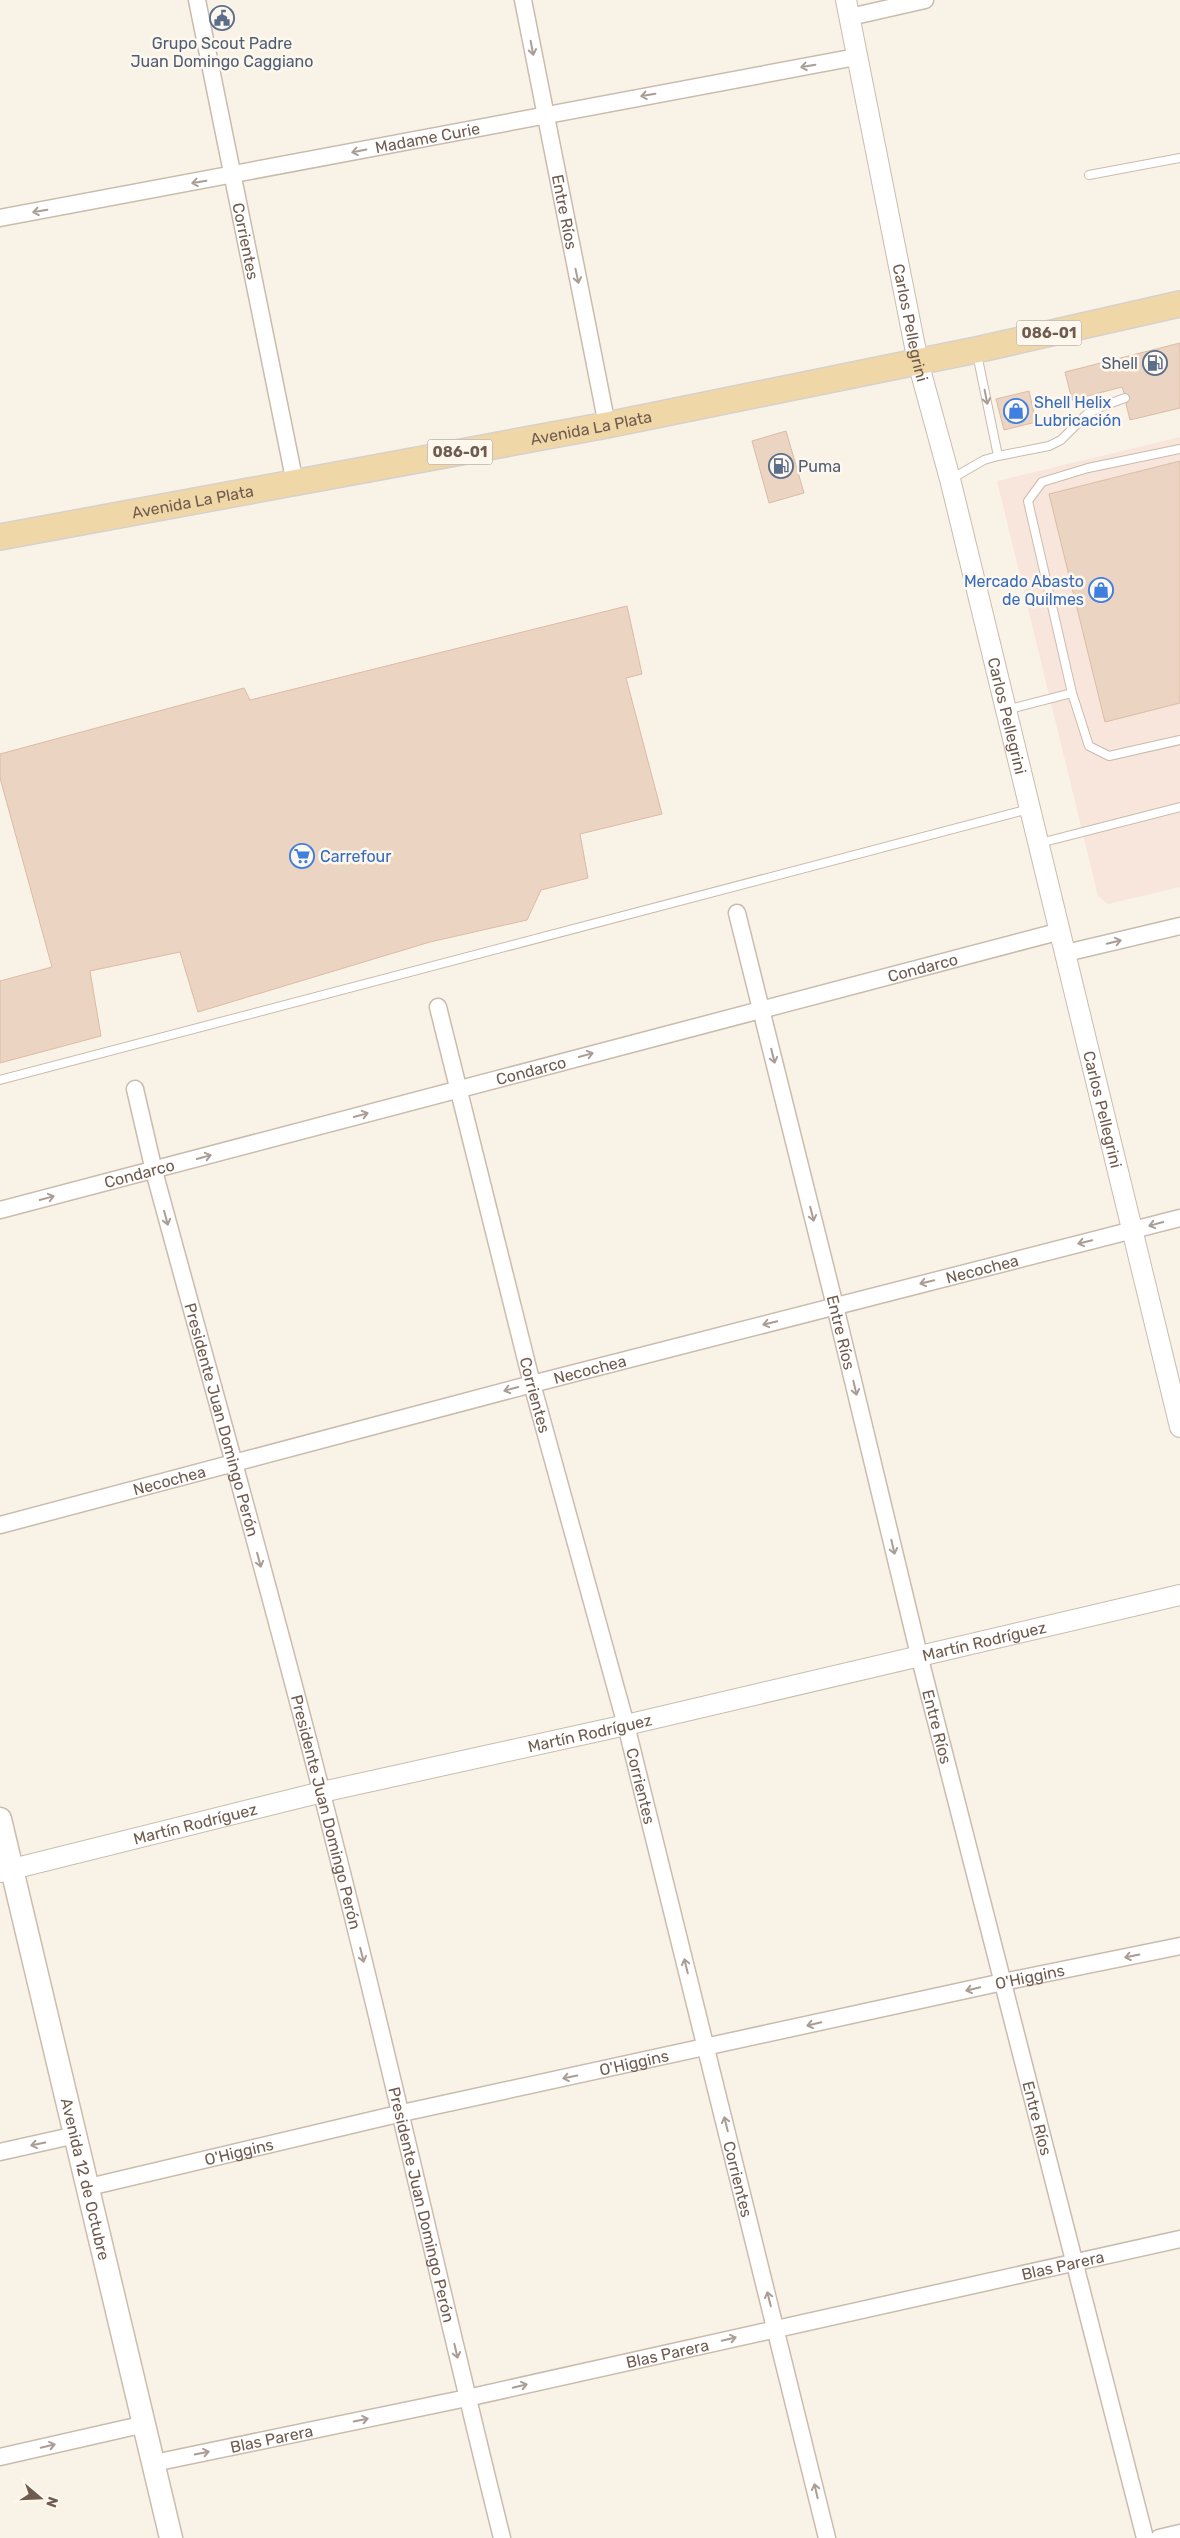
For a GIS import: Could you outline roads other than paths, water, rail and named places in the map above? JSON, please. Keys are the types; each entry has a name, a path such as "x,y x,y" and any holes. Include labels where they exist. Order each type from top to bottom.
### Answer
{"main road":[{"name":"Avenida La Plata","path":"0,537 608,425 976,350 1180,304"},
{"name":"Avenida 12 de Octubre","path":"0,1819 7,1871 89,2188 171,2538"}],"street":[{"name":"Corrientes","path":"197,0 295,483"},
{"name":"Entre Ríos","path":"523,0 544,114 608,425"},
{"path":"848,8 925,0"},
{"name":"Carlos Pellegrini","path":"848,8 856,57 918,362 950,479 1040,843 1180,1428"},
{"name":"Madame Curie","path":"0,218 233,175 544,114 856,57"},
{"name":"Entre Ríos","path":"738,913 919,1655 1145,2538"},
{"path":"1066,953 1180,926"},
{"name":"Condarco","path":"0,1210 154,1171 1061,930"},
{"name":"Corrientes","path":"438,1007 460,1089 532,1384 626,1725 777,2328 827,2538"},
{"name":"Presidente Juan Domingo Perón","path":"134,1089 154,1171 322,1792 402,2113 467,2398 502,2538"},
{"name":"Necochea","path":"0,1525 532,1384 1180,1218"},
{"name":"Martín Rodríguez","path":"7,1871 322,1792 626,1725 1180,1595"},
{"name":"O'Higgins","path":"89,2188 402,2113 1003,1982 1180,1946"},
{"path":"0,2152 76,2136"},
{"name":"Blas Parera","path":"154,2463 467,2398 1180,2239"},
{"path":"0,2456 145,2424"},
{"path":"1159,2538 1180,2534"}],"lane":[{"path":"1089,175 1180,158"},
{"path":"976,350 998,456"},
{"path":"950,479 984,460 1050,446 1061,440 1087,414 1125,398"},
{"path":"1180,449 1065,474 1042,482 1030,495 1028,501 1072,693 1089,746 1098,753 1108,756 1180,740"},
{"path":"1006,710 1072,693"},
{"path":"1040,843 1180,807"},
{"path":"0,1080 1031,808"}],"place":[{"name":"Grupo Scout Padre Juan Domingo Caggiano","path":"222,18"},
{"name":"Shell","path":"1155,363"},
{"name":"Shell Helix Lubricación","path":"1016,411"},
{"name":"Puma","path":"781,466"},
{"name":"Mercado Abasto de Quilmes","path":"1101,590"},
{"name":"Carrefour","path":"302,856"}]}
